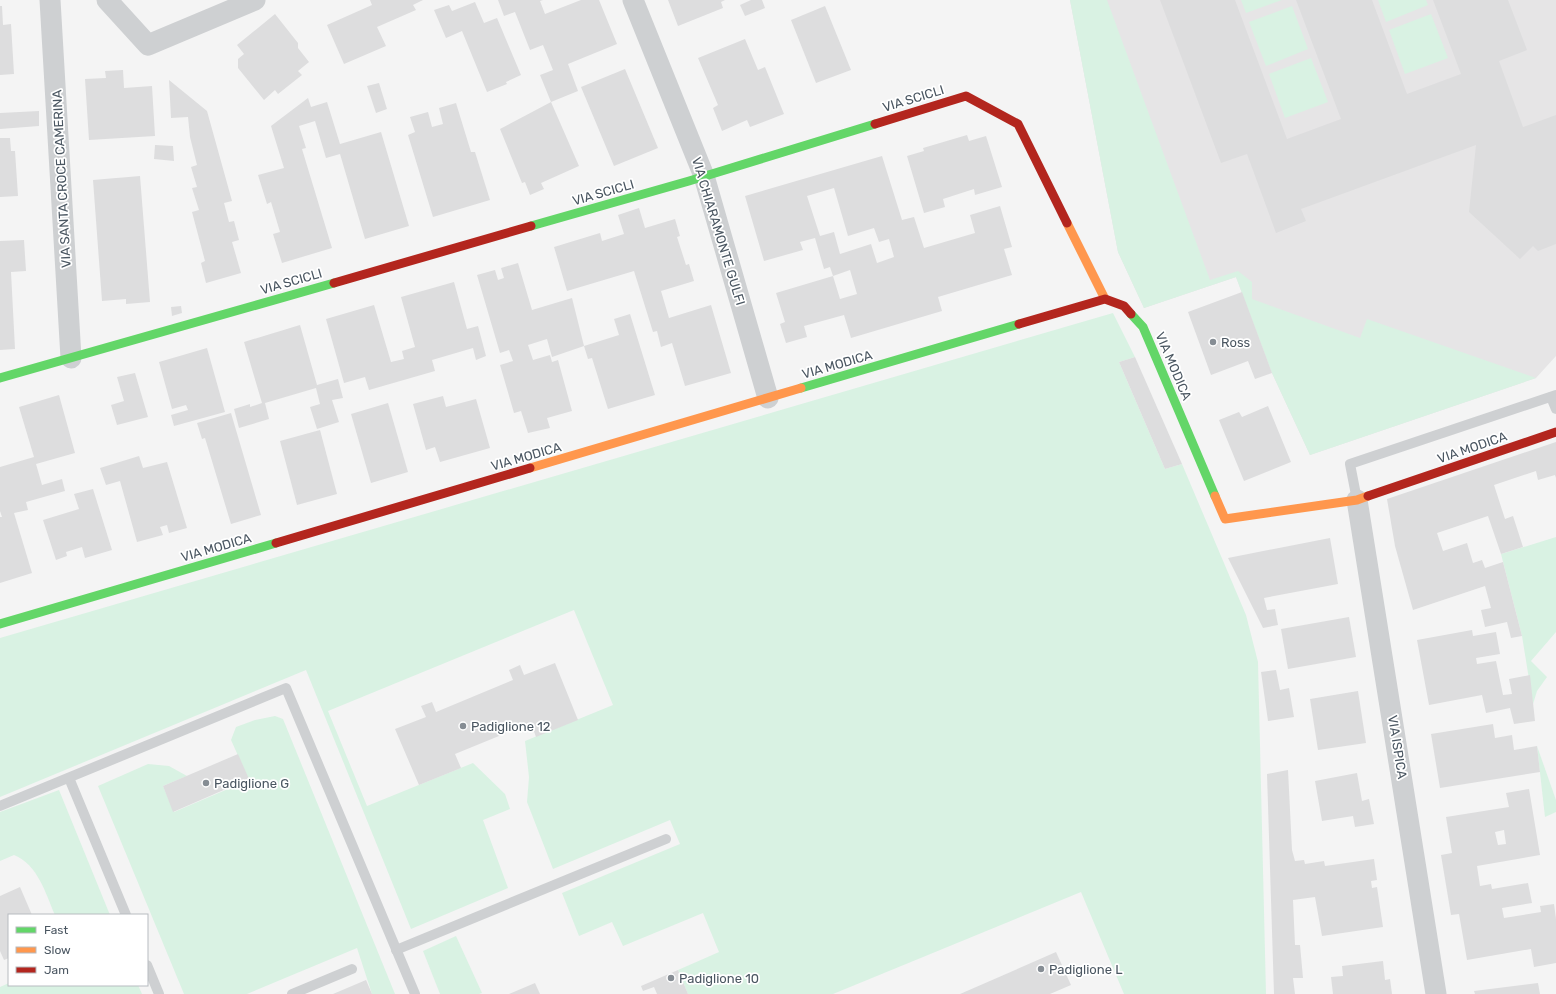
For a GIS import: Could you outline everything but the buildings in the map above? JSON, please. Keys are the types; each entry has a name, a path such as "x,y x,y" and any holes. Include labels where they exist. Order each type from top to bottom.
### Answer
{"street":[{"name":"VIA SANTA CROCE CAMERINA","path":"50,0 71,358"},
{"path":"107,0 148,45 255,0"},
{"name":"VIA CHIARAMONTE GULFI","path":"634,0 704,176 768,398"},
{"name":"VIA SCICLI","path":"0,378 704,176 966,96 1018,124 1105,299"},
{"name":"VIA MODICA","path":"0,624 1105,299 1124,306 1143,327 1225,519 1358,500 1556,432"},
{"name":"VIA ISPICA","path":"1358,500 1436,994"}],"lane":[{"path":"1358,500 1350,464 1554,396 1556,409"},
{"path":"0,806 286,688 414,994"},
{"path":"69,778 126,914"},
{"path":"396,950 666,839"},
{"path":"148,967 159,994"},
{"path":"292,994 352,969"}],"shaded area":[{"path":"1070,0 1556,0 1556,356 1536,378 1310,455 1272,373 1236,277 1144,308 1118,252"}],"green space":[{"path":"1070,0 1107,0 1210,280 1238,271 1252,282 1252,299 1360,338 1367,319 1536,378 1310,455 1272,373 1236,277 1144,308 1118,252"},
{"path":"1241,0 1282,0 1246,13"},
{"path":"1378,0 1426,0 1428,5 1386,22"},
{"path":"1292,6 1308,49 1266,66 1249,22"},
{"path":"1431,14 1448,58 1405,74 1389,30"},
{"path":"1311,58 1328,102 1285,118 1269,74"},
{"path":"1113,313 1135,357 1119,362 1165,469 1182,464 1246,615 1258,662 1266,994 1124,994 1081,892 833,994 688,994 678,970 719,952 703,913 623,946 612,922 579,936 562,893 680,844 670,820 553,869 527,802 529,777 525,741 613,705 574,610 328,711 367,806 473,763 505,794 510,809 483,820 508,888 411,929 306,670 0,797 0,638"},
{"path":"1556,537 1556,632 1531,661 1547,677 1537,691 1533,704 1522,636 1501,554"},
{"path":"275,716 283,719 395,994 372,994 357,948 247,994 184,994 98,786 148,764 169,766 187,776 163,786 174,812 249,780 231,740 236,727 255,720"},
{"path":"1537,746 1556,800 1556,812 1545,817"},
{"path":"59,790 110,914 55,914 40,880 29,865 14,855 0,861 0,812"},
{"path":"456,936 482,993 440,994 423,951"},
{"path":"8,983 8,986 138,986 142,994 0,994 0,987"}],"traffic: fast":[{"path":"531,226 689,181 875,124"},
{"path":"0,378 334,283"},
{"path":"1131,314 1143,327 1215,496"},
{"path":"801,388 1019,324"},
{"path":"0,624 276,543"}],"traffic: slow":[{"path":"1067,223 1105,299"},
{"path":"530,468 801,388"},
{"path":"1215,496 1225,519 1357,500 1368,496"}],"traffic: jam":[{"path":"875,124 966,96 1018,124 1067,223"},
{"path":"334,283 531,226"},
{"path":"1019,324 1105,299 1124,306 1131,314"},
{"path":"1368,496 1556,432"},
{"path":"276,543 530,468"}],"place":[{"name":"Ross","path":"1213,342"},
{"name":"Padiglione 12","path":"463,726"},
{"name":"Padiglione G","path":"206,783"},
{"name":"Padiglione L","path":"1041,969"},
{"name":"Padiglione 10","path":"671,978"}]}
